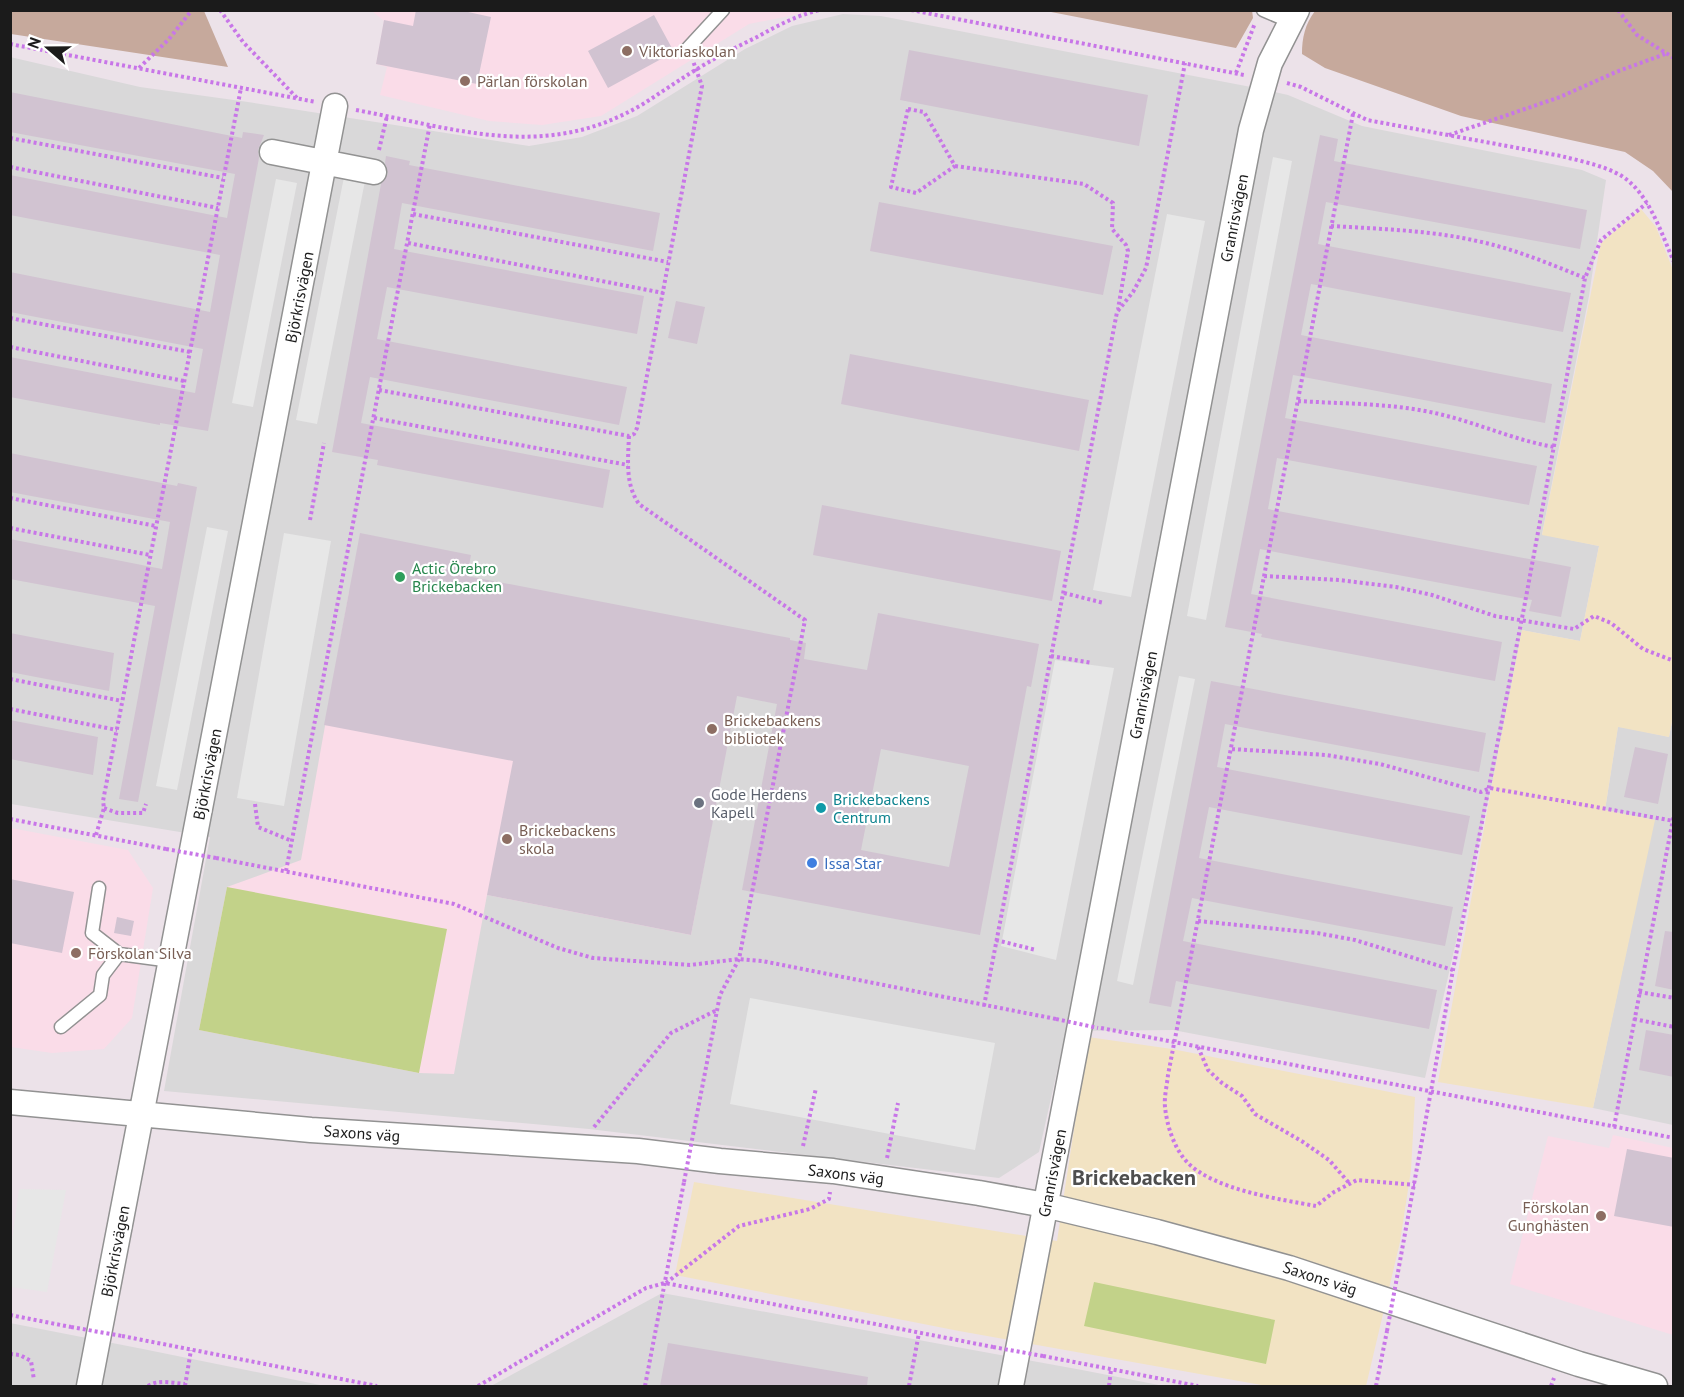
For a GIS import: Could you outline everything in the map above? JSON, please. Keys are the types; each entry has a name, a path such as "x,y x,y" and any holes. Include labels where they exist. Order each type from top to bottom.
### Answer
{"street":[{"name":"Granrisvägen","path":"1011,1386 1251,130 1270,63 1294,16"},
{"name":"Björkrisvägen","path":"89,1386 335,106"},
{"path":"272,152 374,172"},
{"name":"Saxons väg","path":"10,1102 311,1130 638,1151 833,1171 1046,1205 1289,1268 1579,1364 1655,1386"}],"lane":[{"path":"687,49 723,10"},
{"path":"1259,16 1294,16"},
{"path":"99,888 92,933 119,954 171,961"},
{"path":"61,1027 100,995 103,975 119,954"}],"path":[{"path":"138,68 169,39 192,10"},
{"path":"220,10 243,42 298,99"},
{"path":"10,44 430,124 516,138 585,130 611,120 641,105 697,69 789,20 820,10"},
{"path":"911,10 1301,87 1367,120 1561,156 1607,169 1629,182 1647,203 1674,262"},
{"path":"1618,10 1637,35 1674,58"},
{"path":"1236,73 1259,16"},
{"path":"1449,135 1560,97 1616,72 1665,54"},
{"path":"1117,312 1133,292 1146,268 1185,63"},
{"path":"379,390 629,436 634,434 702,86 697,69"},
{"path":"96,835 104,808 103,801 122,701 241,88"},
{"path":"955,166 924,112 909,109 891,187 916,193 955,166 1084,184 1113,203 1112,229 1126,245 1128,251 984,1006"},
{"path":"1353,114 1168,1075 1165,1105 1172,1138 1187,1162 1212,1180 1267,1198 1316,1206 1334,1192 1357,1180 1415,1185"},
{"path":"374,172 387,116"},
{"path":"286,872 430,124"},
{"path":"10,138 223,178"},
{"path":"10,167 218,208"},
{"path":"1376,1386 1585,278 1600,240 1647,203"},
{"path":"413,214 668,262"},
{"path":"1331,226 1424,232 1476,240 1536,258 1585,278"},
{"path":"408,243 663,293"},
{"path":"10,318 190,352"},
{"path":"10,347 184,381"},
{"path":"1298,401 1409,408 1439,414 1524,441 1554,447"},
{"path":"374,418 628,465"},
{"path":"629,436 628,465 631,493 639,504 805,620 739,959 720,995 645,1386"},
{"path":"310,520 324,443"},
{"path":"10,498 156,526"},
{"path":"10,528 150,555"},
{"path":"1264,576 1362,582 1396,587 1432,595 1495,616 1574,629 1594,616 1611,623 1643,649 1674,661"},
{"path":"1064,593 1104,603"},
{"path":"1052,656 1092,663"},
{"path":"10,679 122,701"},
{"path":"10,709 117,730"},
{"path":"1232,748 1326,755 1402,769 1466,790 1481,792 1490,788 1673,821"},
{"path":"104,808 118,813 143,813 146,804"},
{"path":"255,804 258,827 292,841"},
{"path":"1614,1127 1674,814"},
{"path":"10,819 454,904 558,948 593,958 690,965 739,959 762,961 1056,1020 1674,1138"},
{"path":"1667,845 1674,846"},
{"path":"1198,921 1272,927 1355,940 1454,970"},
{"path":"996,940 1036,950"},
{"path":"1640,992 1674,998"},
{"path":"578,1147 671,1033 717,1010"},
{"path":"1634,1019 1674,1027"},
{"path":"1198,1047 1208,1070 1222,1083 1242,1096 1255,1114 1329,1160 1350,1184"},
{"path":"802,1147 816,1088"},
{"path":"887,1158 898,1103"},
{"path":"478,1386 646,1288 665,1283 739,1226 810,1209 829,1198 833,1171"},
{"path":"665,1283 1198,1386"},
{"path":"10,1315 377,1386"},
{"path":"909,1386 919,1332"},
{"path":"148,1386 159,1382 185,1385 191,1350"},
{"path":"10,1354 31,1361 34,1380"},
{"path":"1109,1386 1112,1370"}],"shaded area":[{"path":"11,10 204,11 228,67 11,34"},
{"path":"1252,10 1253,18 1236,48 1046,11"},
{"path":"372,11 814,11 749,24 601,116 542,125 489,121 380,95 387,67 376,64 384,21"},
{"path":"1315,11 1673,11 1673,192 1653,171 1625,152 1461,116 1325,68 1302,54 1305,31"},
{"path":"843,14 881,16 1288,95 1362,126 1582,170 1606,180 1589,296 1542,534 1599,546 1580,641 1522,630 1493,779 1425,1078 1173,1030 1066,1031 1039,1152 999,1178 589,1129 164,1091 210,837 11,804 10,57 140,87 529,146 582,137 637,116 745,49 792,26"},
{"path":"1273,157 1292,161 1206,620 1187,616"},
{"path":"344,177 365,181 317,424 296,420"},
{"path":"276,179 297,183 253,407 232,403"},
{"path":"1641,209 1656,227 1673,270 1673,717 1669,737 1618,727 1605,810 1655,820 1593,1108 1438,1082 1522,630 1580,641 1599,546 1542,535 1601,243"},
{"path":"1167,214 1205,221 1131,597 1093,590"},
{"path":"207,527 228,531 177,790 156,786"},
{"path":"284,533 331,541 284,806 237,798"},
{"name":"Brickebackens skola","path":"349,592 460,614 675,811 713,818 691,935 487,895 454,1074 419,1073 199,1030 227,887 301,860"},
{"path":"1055,660 1114,668 1056,960 1001,946"},
{"path":"1179,676 1195,679 1133,985 1117,981"},
{"path":"1673,717 1673,1125 1593,1108 1654,820 1605,810 1618,726 1669,737"},
{"name":"Förskolan Silva","path":"11,828 128,850 153,888 132,1018 104,1049 52,1053 11,1047"},
{"path":"750,998 995,1043 975,1150 730,1104"},
{"path":"1088,1037 1172,1049 1415,1097 1411,1170 1400,1242 1366,1386 1267,1386 959,1331 675,1275 694,1182 1057,1241"},
{"name":"Förskolan Gunghästen","path":"1613,1135 1673,1148 1673,1335 1510,1284 1548,1136 1609,1148"},
{"path":"19,1189 66,1190 47,1292 11,1287 11,1248"},
{"path":"662,1293 1082,1370 1164,1386 491,1386"},
{"path":"10,1323 143,1349 325,1386 11,1386"}],"green space":[{"path":"227,887 447,929 419,1073 199,1030"},
{"path":"1094,1282 1275,1320 1266,1364 1084,1326"}],"building":[{"path":"416,10 459,10 491,17 477,84 376,64 384,20 413,26"},
{"path":"654,15 674,52 608,88 588,51"},
{"path":"909,50 1148,95 1139,146 900,100"},
{"path":"10,92 242,138 243,132 264,135 258,150 259,158 208,431 160,423 160,425 10,397 10,357 195,393 203,349 10,312 10,272 210,312 220,255 10,215 10,175 227,218 235,174 10,132"},
{"path":"1320,135 1338,139 1334,161 1587,210 1580,249 1326,202 1318,244 1571,293 1563,332 1311,284 1301,335 1552,384 1545,423 1293,375 1285,418 1537,466 1529,505 1277,458 1268,509 1571,567 1561,617 1529,611 1532,600 1260,549 1251,594 1502,642 1495,681 1261,637 1262,634 1225,627"},
{"path":"386,156 410,161 409,165 660,213 653,251 402,203 394,249 644,296 637,334 387,287 377,339 627,387 619,425 370,377 361,423 610,470 603,508 377,465 378,460 332,452 381,184 388,174"},
{"path":"879,202 1113,246 1103,295 870,251"},
{"path":"676,301 705,307 697,344 668,338"},
{"path":"850,354 1089,400 1079,451 841,404"},
{"path":"10,453 177,486 178,483 197,487 138,802 119,799 155,606 10,579 10,539 162,569 170,522 10,492"},
{"path":"822,505 1061,551 1052,601 813,555"},
{"path":"360,533 471,555 467,576 790,638 790,640 806,643 804,659 867,670 878,613 1039,644 1031,687 1027,686 980,935 742,890 777,704 737,696 691,935 487,895 513,761 324,725","holes":["881,749 969,766 949,867 861,850"]},
{"path":"10,633 114,653 109,691 10,672"},
{"path":"1211,681 1486,733 1479,772 1225,724 1217,767 1470,816 1462,855 1209,807 1199,858 1453,907 1445,946 1192,898 1183,941 1437,990 1429,1029 1176,981 1171,1007 1149,1003"},
{"path":"10,720 98,737 93,775 10,759"},
{"path":"1635,747 1668,754 1658,804 1624,797"},
{"path":"10,879 74,892 62,953 10,943"},
{"path":"117,917 134,921 131,936 114,933"},
{"path":"1665,931 1674,932 1674,990 1655,986"},
{"path":"1646,1030 1674,1035 1674,1077 1639,1070"},
{"path":"1627,1149 1674,1158 1674,1227 1614,1216"},
{"path":"668,1343 868,1377 867,1386 660,1386"}],"place":[{"name":"Viktoriaskolan","path":"627,51"},
{"name":"Pärlan förskolan","path":"465,81"},
{"name":"Actic Örebro Brickebacken","path":"400,577"},
{"name":"Brickebackens bibliotek","path":"712,729"},
{"name":"Gode Herdens Kapell","path":"699,803"},
{"name":"Brickebackens Centrum","path":"821,808"},
{"name":"Brickebackens skola","path":"507,839"},
{"name":"Issa Star","path":"812,863"},
{"name":"Förskolan Silva","path":"76,953"},
{"name":"Förskolan Gunghästen","path":"1601,1216"}],"district":[{"name":"Brickebacken","path":"1134,1177"}]}
